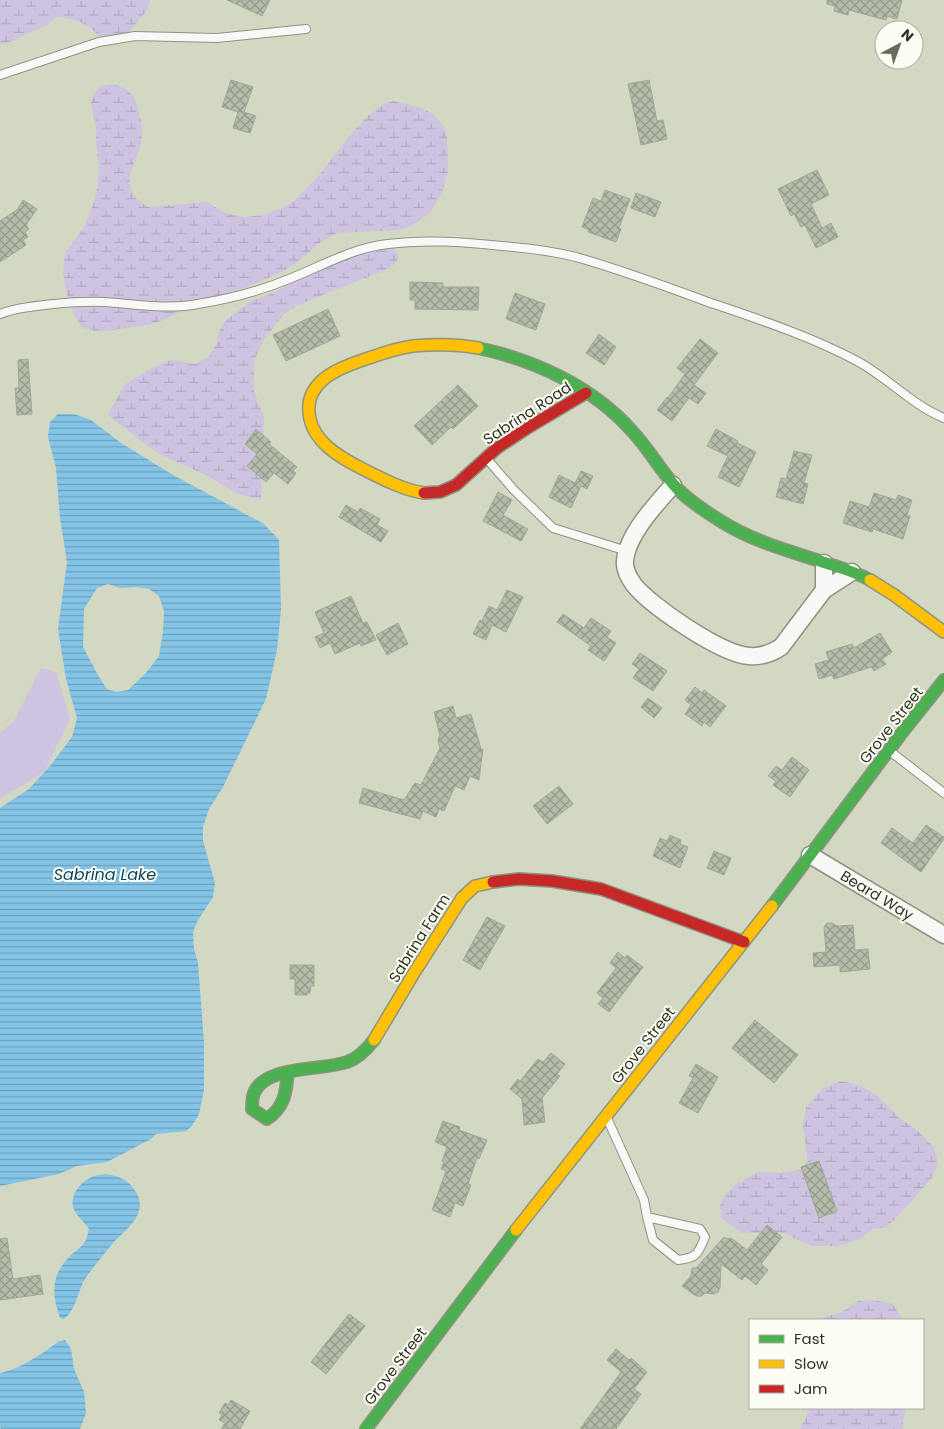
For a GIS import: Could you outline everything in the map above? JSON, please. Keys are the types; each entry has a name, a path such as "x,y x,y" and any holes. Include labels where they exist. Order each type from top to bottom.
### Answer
{"street":[{"name":"Sabrina Road","path":"586,393 529,426 447,490 430,494 412,490 353,463 323,443 312,427 308,416 308,406 312,393 322,380 344,366 413,346 436,345 484,349 537,364 586,393 620,419 631,430 673,485 721,522 762,541 860,575 886,590 944,632"},
{"path":"673,485 649,511 628,551 625,562 626,574 648,598 706,640 751,657 773,652 781,646 804,619 824,590 852,572"},
{"path":"824,563 824,590"},
{"name":"Grove Street","path":"366,1429 548,1188 744,942 944,680"},
{"name":"Beard Way","path":"810,855 944,935"},
{"name":"Sabrina Farm","path":"288,1072 348,1062 364,1051 377,1037 399,998 462,898 475,886 519,879 552,881 601,889 744,942"}],"lane":[{"path":"0,75 99,42 135,36 216,38 306,28"},
{"path":"0,314 10,310 100,302 162,307 196,305 260,289 289,279 330,260 370,246 426,241 532,248 574,257 638,277 750,316 823,345 859,362 930,412 944,418"},
{"path":"486,458 513,489 553,528 628,551"},
{"path":"889,750 944,793"},
{"path":"606,1116 644,1200 647,1217 653,1240 678,1260 691,1258 699,1253 705,1237 700,1229 647,1217"}],"green space":[{"path":"0,0 150,0 148,9 127,35 105,43 94,31 84,24 71,19 56,17 47,25 5,44 0,44"},
{"path":"112,84 122,87 129,92 138,108 142,135 130,182 131,191 137,199 148,207 207,202 225,213 244,217 264,215 279,209 293,202 321,173 351,134 368,116 384,104 393,101 422,108 434,115 444,127 447,136 448,170 442,193 429,214 411,226 399,230 337,233 322,241 284,271 153,324 106,331 83,328 75,317 68,300 63,274 65,253 83,229 93,205 98,185 99,165 96,126 91,103 93,94 102,86"},
{"path":"392,248 398,253 397,261 390,268 298,305 283,315 264,340 254,360 254,391 264,417 261,500 238,494 206,475 153,450 108,415 125,384 154,367 171,360 195,364 209,357 217,343 219,331 226,320 251,301 271,294 354,250 376,251"},
{"path":"41,668 56,672 70,719 44,772 0,799 0,733 14,721"},
{"path":"840,1081 857,1084 875,1094 934,1147 938,1163 932,1177 912,1201 887,1227 873,1229 860,1239 838,1246 811,1246 783,1233 742,1233 721,1218 720,1206 724,1196 736,1184 758,1172 780,1173 799,1170 808,1161 803,1127 806,1107 822,1089"},
{"path":"874,1300 893,1304 902,1319 817,1319 842,1312 858,1301"},
{"path":"809,1409 906,1409 902,1429 800,1429"}],"water":[{"name":"Sabrina Lake","path":"58,414 74,414 91,420 121,443 173,475 264,524 279,540 281,610 277,650 266,699 223,787 209,809 203,827 203,841 215,883 213,897 198,920 193,932 194,949 198,963 204,1043 204,1090 199,1114 192,1126 186,1131 156,1134 151,1139 107,1162 77,1166 59,1174 0,1186 0,808 29,789 50,766 72,737 77,718 66,679 58,629 67,562 60,518 56,468 48,437 50,422","holes":["108,584 120,588 138,587 149,589 159,596 164,611 159,656 146,673 128,690 116,692 107,689 83,647 84,609 97,588"]},
{"path":"105,1174 122,1178 134,1189 139,1197 139,1212 87,1276 69,1315 64,1319 60,1318 54,1292 57,1276 65,1261 84,1244 89,1229 74,1210 72,1203 74,1194 86,1180 93,1176"},
{"path":"65,1340 71,1349 74,1369 84,1392 86,1413 80,1429 1,1429 0,1373 23,1364 58,1342"}],"building":[{"path":"227,0 270,0 262,16"},
{"path":"827,0 902,0 897,19 887,16 886,20 849,10 848,15 834,11 835,6 827,4"},
{"path":"231,80 253,87 244,112 256,116 250,133 233,128 238,112 222,107"},
{"path":"649,80 657,121 663,120 667,139 641,145 628,84"},
{"path":"817,170 829,195 811,204 822,228 831,223 838,237 816,248 805,225 801,227 794,214 791,216 778,189"},
{"path":"605,190 630,199 616,242 588,232 589,230 582,227 593,198 601,201"},
{"path":"636,193 661,202 655,217 631,208"},
{"path":"23,200 37,209 26,225 29,229 25,232 28,237 23,240 26,245 0,262 0,221 18,209"},
{"path":"410,282 443,283 443,287 479,287 478,310 415,309 415,300 410,300"},
{"path":"515,293 545,304 536,330 506,319"},
{"path":"328,309 340,336 286,361 273,335"},
{"path":"599,334 616,347 604,365 586,353"},
{"path":"700,339 718,353 694,385 706,393 698,404 689,398 672,421 657,410 685,374 677,368"},
{"path":"28,359 32,414 17,415 15,388 19,388 18,360"},
{"path":"458,385 478,406 432,445 414,426"},
{"path":"256,429 271,442 269,444 297,467 293,471 296,473 288,484 274,473 266,482 247,466 257,454 245,444"},
{"path":"716,429 738,441 737,443 756,452 739,487 718,477 728,456 707,446"},
{"path":"794,451 812,455 804,483 808,484 803,504 776,497 781,478 786,479"},
{"path":"581,471 593,476 587,489 581,486 571,508 549,497 559,475 575,483"},
{"path":"498,492 512,500 503,515 528,529 521,541 483,521"},
{"path":"874,493 896,500 898,495 912,500 907,515 910,516 903,539 873,529 872,532 843,523 850,501 869,507"},
{"path":"346,505 358,512 360,508 380,519 377,525 388,531 381,542 339,517"},
{"path":"507,590 523,597 506,632 492,625 486,640 473,634 489,606 497,610"},
{"path":"351,596 363,623 367,622 376,640 361,646 360,643 335,654 330,643 320,648 315,637 324,633 315,612"},
{"path":"563,614 584,628 591,618 611,631 607,637 616,643 604,661 588,650 591,646 557,622"},
{"path":"398,623 408,644 387,655 376,635"},
{"path":"880,633 892,652 882,659 886,664 874,671 871,667 834,679 832,675 819,679 815,664 829,660 826,652 852,644 854,648"},
{"path":"640,653 667,671 653,691 633,678 639,669 632,664"},
{"path":"695,687 702,693 704,690 726,706 710,727 704,722 702,726 685,714 691,705 685,700"},
{"path":"648,698 662,708 654,718 641,707"},
{"path":"453,706 456,718 471,714 481,749 483,749 479,780 470,776 464,790 455,786 444,811 439,809 436,817 423,811 420,819 359,803 363,788 404,800 415,783 421,785 440,748 438,740 440,735 434,712"},
{"path":"792,757 809,770 790,797 773,785 776,781 768,776 776,766 782,770"},
{"path":"559,786 573,804 547,824 533,806"},
{"path":"926,825 944,837 944,839 921,872 881,843 892,828 913,843"},
{"path":"670,835 681,840 680,844 688,847 680,868 653,856 660,838 667,841"},
{"path":"714,851 731,858 724,875 707,868"},
{"path":"487,917 505,926 480,970 463,960"},
{"path":"827,923 837,926 853,925 855,950 868,949 870,969 840,972 840,965 814,967 813,953 826,952 824,927"},
{"path":"618,952 625,958 627,955 643,967 609,1012 598,1004 603,998 597,993 616,968 610,963"},
{"path":"290,965 314,965 314,986 311,986 310,993 307,993 307,995 295,995 295,979 290,979"},
{"path":"755,1020 798,1055 774,1083 732,1048"},
{"path":"551,1053 565,1064 557,1074 560,1076 542,1098 545,1122 524,1125 522,1099 510,1089 518,1079 520,1081 538,1059 543,1062"},
{"path":"696,1064 718,1077 698,1113 679,1103 693,1078 689,1076"},
{"path":"443,1121 460,1127 459,1130 487,1140 479,1159 477,1158 468,1184 471,1185 463,1206 455,1203 450,1217 432,1210 446,1171 441,1169 447,1147 435,1142"},
{"path":"819,1161 837,1211 819,1218 801,1167"},
{"path":"767,1225 782,1237 761,1264 768,1270 756,1285 745,1276 742,1280 721,1264 720,1288 718,1292 696,1296 682,1286 691,1276 692,1268 696,1268 724,1237 731,1238 747,1250"},
{"path":"7,1238 13,1279 40,1275 43,1294 0,1300 0,1239"},
{"path":"349,1314 365,1326 326,1374 311,1362"},
{"path":"616,1349 629,1360 631,1358 647,1372 634,1389 641,1394 616,1429 580,1429 621,1372 607,1360"},
{"path":"231,1400 250,1411 240,1429 221,1429 225,1423 219,1420 222,1415 219,1413 225,1403 228,1405"}],"traffic: fast":[{"path":"478,348 499,353 541,368 562,378 600,401 632,431 689,500 731,527 768,544 845,569 870,580"},
{"path":"772,906 901,734 944,680"},
{"path":"288,1072 284,1098 278,1109 267,1119 252,1109 254,1093 260,1084 270,1078 282,1073 295,1070 347,1062 359,1056 374,1040"},
{"path":"366,1429 516,1230"}],"traffic: slow":[{"path":"424,493 398,486 381,478 350,462 328,447 317,435 310,419 309,406 312,394 318,385 337,370 392,350 429,345 454,345 478,348"},
{"path":"870,580 894,595 944,632"},
{"path":"374,1040 462,898 475,886 493,882"},
{"path":"516,1230 772,906"}],"traffic: jam":[{"path":"424,493 440,492 456,485 497,448 586,393"},
{"path":"493,882 519,879 552,881 601,889 744,942"}]}
